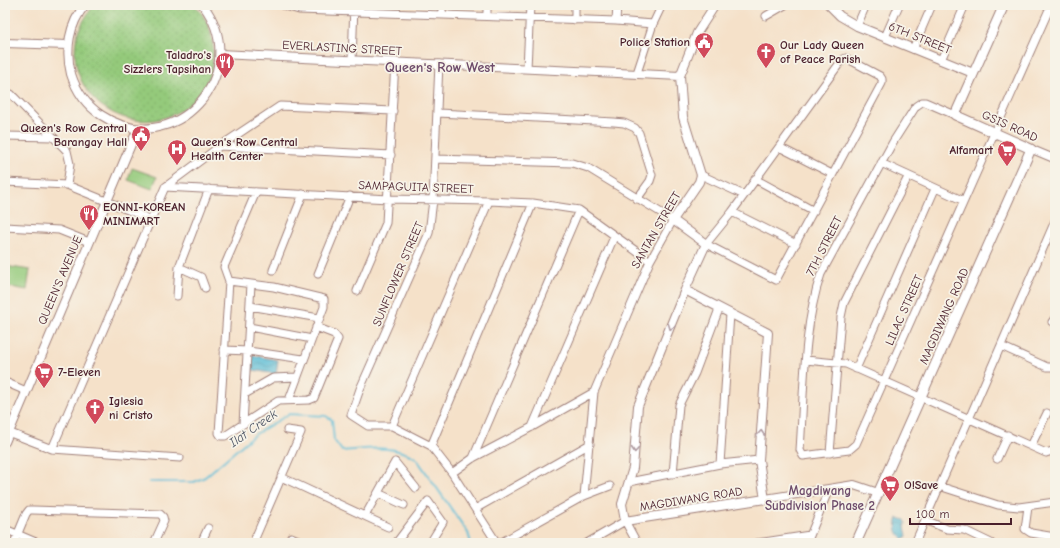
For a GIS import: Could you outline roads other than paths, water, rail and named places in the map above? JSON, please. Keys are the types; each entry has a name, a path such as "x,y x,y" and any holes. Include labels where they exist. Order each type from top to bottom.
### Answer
{"main road":[{"path":"955,115 1004,5"},
{"name":"GSIS ROAD","path":"955,115 1031,149"},
{"name":"MAGDIWANG ROAD","path":"856,543 1031,149"}],"street":[{"path":"85,5 76,20 68,45 68,56 72,78 79,92 89,106 107,119 116,123 138,128 155,128 180,119 194,109 206,95 214,80 220,54 217,32 213,21 203,5"},
{"path":"282,5 299,10 354,8 396,13 616,21 653,24"},
{"path":"396,13 397,5"},
{"path":"442,5 442,15"},
{"path":"487,5 487,16"},
{"path":"527,68 530,5"},
{"path":"575,5 575,20"},
{"path":"616,5 616,21"},
{"path":"636,73 653,24 662,5"},
{"path":"715,5 697,33 680,76 683,117 701,175 744,195"},
{"path":"766,16 785,5"},
{"name":"6TH STREET","path":"829,5 840,16 857,26 973,73"},
{"path":"857,26 866,5"},
{"path":"885,37 899,5"},
{"path":"913,49 932,5"},
{"path":"941,60 965,5"},
{"name":"LILAC STREET","path":"802,455 806,457 849,450 854,447 1051,5"},
{"path":"352,60 354,8"},
{"path":"5,43 68,45"},
{"name":"EVERLASTING STREET","path":"220,54 680,76"},
{"path":"435,158 572,163 588,168 673,220 706,244 776,280 882,83 882,79 880,76 851,60 846,58 842,60 732,212 706,244 685,290 638,406 633,468 622,504 625,521 637,543"},
{"path":"357,291 386,223 389,199 395,62"},
{"name":"SUNFLOWER STREET","path":"392,426 368,426 351,414 360,389 429,233 433,200 439,64"},
{"path":"5,94 11,94 69,154 70,164 67,185"},
{"name":"7TH STREET","path":"802,455 800,450 806,360 814,296 821,274 893,142 919,104 922,102 929,103 955,115"},
{"path":"52,449 165,187 220,146 280,106 393,111"},
{"path":"438,113 614,122 631,125 639,133 652,175 650,181 637,199"},
{"name":"QUEEN'S AVENUE","path":"5,442 7,432 26,391 88,242 138,128"},
{"path":"5,136 53,137"},
{"path":"220,146 391,155"},
{"path":"779,147 832,174"},
{"name":"GSIS ROAD","path":"1031,149 1055,159"},
{"path":"881,163 908,177 964,201"},
{"name":"SANTAN STREET","path":"584,496 594,392 650,261 673,220 699,182 701,175"},
{"path":"830,453 837,362 844,303 908,177"},
{"path":"755,179 814,211"},
{"path":"5,182 67,185 150,219"},
{"name":"SAMPAGUITA STREET","path":"165,187 389,199 533,203 579,210 614,237 650,261"},
{"path":"177,296 179,267 209,189"},
{"path":"856,368 935,189"},
{"path":"256,192 224,267 229,281 219,433 222,436 225,436 278,401 309,400 314,398 338,339 334,334 316,327"},
{"path":"273,270 303,194"},
{"path":"318,274 350,196"},
{"path":"489,201 392,426 431,446 452,473 495,540 500,543 584,496 610,486"},
{"path":"431,446 533,203"},
{"path":"473,458 579,210"},
{"path":"732,212 796,244"},
{"path":"915,543 1055,221"},
{"path":"5,227 59,230 88,242"},
{"path":"532,428 614,237"},
{"path":"179,267 201,277 205,288"},
{"path":"229,281 274,287 324,299 325,303 289,400"},
{"path":"243,424 251,284"},
{"path":"685,290 719,309 768,333 759,460 765,500"},
{"path":"250,306 319,318"},
{"path":"673,474 679,405 695,373 719,309"},
{"path":"720,464 730,314"},
{"path":"249,327 312,339"},
{"path":"1001,346 1047,367 1055,367"},
{"path":"224,350 248,351 303,360"},
{"path":"806,360 837,362 856,368 884,382 969,417 1046,453 1055,450"},
{"path":"245,394 273,378 297,378"},
{"path":"5,382 26,391"},
{"path":"452,473 473,458 532,428 594,392"},
{"path":"1031,446 1047,413"},
{"path":"253,543 301,432 287,430"},
{"path":"7,432 52,449 180,458"},
{"path":"997,459 1008,435"},
{"path":"475,509 590,444"},
{"path":"629,482 720,464 759,460"},
{"path":"365,516 395,462 416,488"},
{"path":"281,477 388,527"},
{"name":"MAGDIWANG ROAD","path":"625,521 854,485 878,493"},
{"path":"939,486 998,505 1028,506 1055,502"},
{"path":"807,543 829,489"},
{"path":"378,493 404,505"},
{"path":"396,543 428,501 443,522 430,543"},
{"path":"1028,506 1025,529 1031,533 1055,537"},
{"path":"14,543 28,510 160,514 163,516 164,521 154,543"},
{"path":"925,520 948,529 964,530 991,543"},
{"path":"587,543 625,521"},
{"path":"201,543 208,528"},
{"path":"5,529 38,543"},
{"path":"757,543 810,535"},
{"path":"288,543 291,537 305,543"}],"water":[{"path":"251,355 278,360 276,374 248,369"},
{"path":"898,518 905,520 906,523 905,527 907,536 904,539 899,535 897,530"}],"waterway":[{"name":"Ilat Creek","path":"149,482 194,482 205,477 254,435 289,414 326,416 332,420 334,440 342,451 380,448 398,451 416,458 468,533 471,543"}],"place":[{"name":"Police Station","path":"704,59"},
{"name":"Our Lady Queen of Peace Parish","path":"766,69"},
{"name":"Taladro's Sizzlers Tapsihan","path":"225,79"},
{"name":"Queen's Row Central Barangay Hall","path":"141,152"},
{"name":"Queen's Row Central Health Center","path":"177,166"},
{"name":"Alfamart","path":"1007,167"},
{"name":"EONNI-KOREAN MINIMART","path":"89,231"},
{"name":"7-Eleven","path":"44,389"},
{"name":"Iglesia ni Cristo","path":"95,425"},
{"name":"O!Save","path":"890,502"}],"district":[{"name":"Queen's Row West","path":"440,67"},
{"name":"Magdiwang Subdivision Phase 2","path":"820,498"}]}
